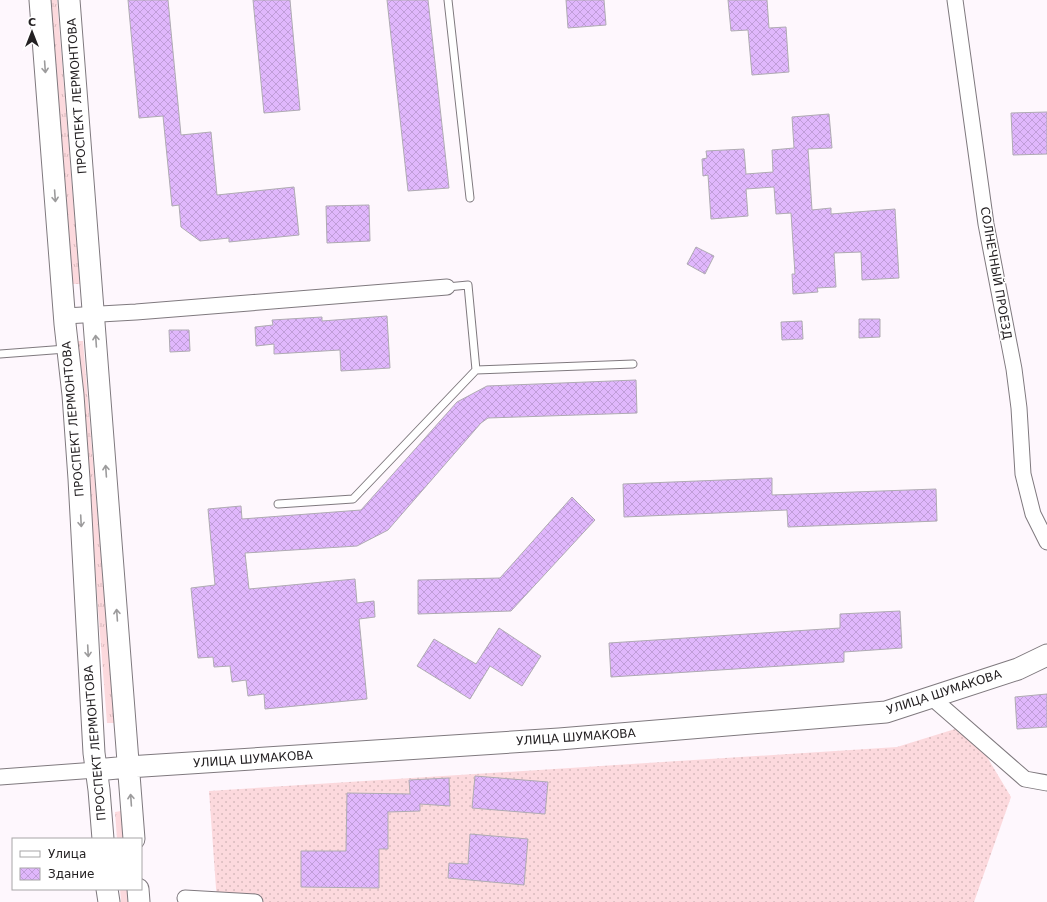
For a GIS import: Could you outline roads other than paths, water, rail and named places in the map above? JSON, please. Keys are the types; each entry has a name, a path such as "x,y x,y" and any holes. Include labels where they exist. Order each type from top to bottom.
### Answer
{"street":[{"name":"ПРОСПЕКТ ЛЕРМОНТОВА","path":"40,0 78,471 96,770 103,838"},
{"name":"ПРОСПЕКТ ЛЕРМОНТОВА","path":"69,0 134,838"},
{"name":"СОЛНЕЧНЫЙ ПРОЕЗД","path":"955,0 986,224 1014,369 1019,408 1023,474 1033,514 1047,542"},
{"path":"65,316 447,287"},
{"name":"УЛИЦА ШУМАКОВА","path":"96,770 559,739 886,712 1018,669 1047,655"},
{"path":"931,697 1025,779 1047,783"},
{"path":"0,777 96,770"},
{"path":"108,890 109,902"},
{"path":"138,890 139,902"},
{"path":"186,898 255,902"}],"lane":[{"path":"448,0 470,198"},
{"path":"447,287 468,285 476,370"},
{"path":"0,354 68,349"},
{"path":"278,504 353,499 476,370 633,364"}]}
